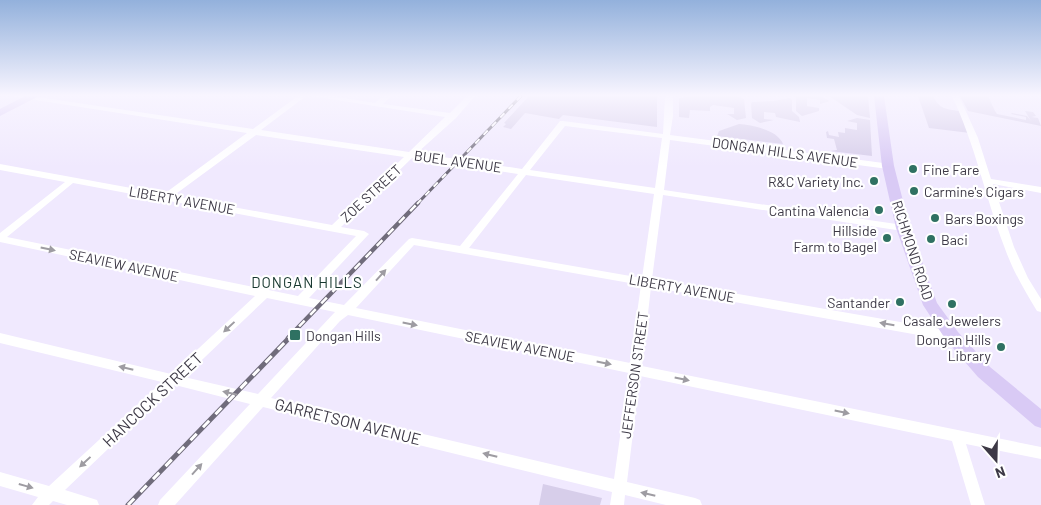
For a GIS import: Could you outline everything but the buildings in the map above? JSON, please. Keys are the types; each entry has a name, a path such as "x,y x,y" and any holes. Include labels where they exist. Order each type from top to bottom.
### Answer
{"main road":[{"name":"RICHMOND ROAD","path":"882,120 888,166 903,228 930,305 952,336 984,372 1041,420"}],"street":[{"name":"BUEL AVENUE","path":"168,120 412,154 903,228"},
{"path":"166,197 272,120"},
{"name":"ZOE STREET","path":"335,227 449,120"},
{"name":"JEFFERSON STREET","path":"617,505 669,120"},
{"path":"967,120 1018,268 1041,308"},
{"name":"DONGAN HILLS AVENUE","path":"525,171 563,123 888,166"},
{"name":"LIBERTY AVENUE","path":"0,167 335,227 364,234 300,301"},
{"path":"462,250 525,171"},
{"path":"0,239 72,180"},
{"path":"989,181 1040,191"},
{"name":"SEAVIEW AVENUE","path":"0,239 1041,453"},
{"name":"LIBERTY AVENUE","path":"345,311 355,303 412,241 952,336"},
{"name":"HANCOCK STREET","path":"39,505 264,294"},
{"path":"165,505 336,318 345,311"},
{"name":"GARRETSON AVENUE","path":"0,338 695,505"},
{"path":"957,436 978,505"},
{"path":"0,479 92,505"}],"shaded area":[{"path":"507,120 519,120 511,129 503,127 506,124 504,123"},
{"path":"599,120 657,120 657,127"},
{"path":"755,120 774,120 760,123"},
{"path":"870,120 872,156 830,151 837,150 834,139 827,138 826,132 828,131 829,135 839,137 838,132 845,133 845,128 857,130 857,123 847,121"},
{"path":"926,120 963,120 970,133 929,128"},
{"path":"1010,120 1039,120 1041,126"},
{"path":"739,124 757,127 770,132 776,135 783,144 717,136 719,131"},
{"path":"543,484 602,498 600,505 539,505"}],"railway":[{"path":"417,204 498,120"},
{"path":"288,338 418,203"},
{"path":"128,505 290,337"}],"place":[{"name":"Fine Fare","path":"913,169"},
{"name":"R&C Variety Inc.","path":"874,181"},
{"name":"Carmine's Cigars","path":"914,191"},
{"name":"Cantina Valencia","path":"879,210"},
{"name":"Bars Boxings","path":"935,218"},
{"name":"Hillside Farm to Bagel","path":"887,238"},
{"name":"Baci","path":"931,239"},
{"name":"Santander","path":"900,302"},
{"name":"Casale Jewelers","path":"952,304"},
{"name":"Dongan Hills","path":"295,335"},
{"name":"Dongan Hills Library","path":"1001,347"}],"district":[{"name":"DONGAN HILLS","path":"307,282"}]}
